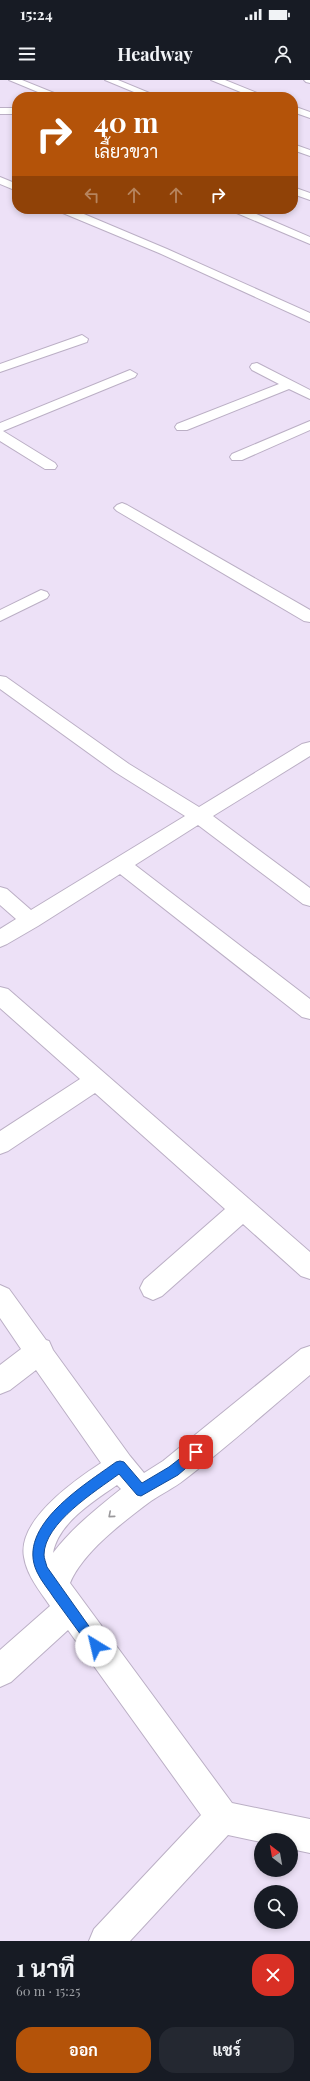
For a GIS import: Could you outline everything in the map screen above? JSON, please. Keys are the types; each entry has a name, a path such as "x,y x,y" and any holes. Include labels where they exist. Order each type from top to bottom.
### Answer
{"street":[{"path":"14,80 46,92"},
{"path":"110,80 141,92"},
{"path":"216,80 248,92"},
{"path":"0,111 12,111"},
{"path":"298,149 310,153"},
{"path":"0,180 12,186"},
{"path":"0,190 12,188"},
{"path":"298,192 310,197"},
{"path":"74,214 163,251 310,318"},
{"path":"248,214 310,241"},
{"path":"0,368 82,339"},
{"path":"258,367 310,395"},
{"path":"0,428 130,374"},
{"path":"182,427 290,384"},
{"path":"237,457 310,425"},
{"path":"0,435 50,466"},
{"path":"122,508 310,617"},
{"path":"0,616 41,595"},
{"path":"0,682 122,768 198,816 310,899"},
{"path":"0,939 309,748"},
{"path":"121,864 310,1011"},
{"path":"0,894 31,921"},
{"path":"0,995 310,1268"},
{"path":"0,1144 96,1080"},
{"path":"153,1288 242,1209"},
{"path":"0,1297 40,1350 120,1466 141,1490"},
{"path":"0,1381 40,1350"},
{"path":"0,1671 61,1597 63,1564 75,1548 141,1490 173,1471 310,1358"},
{"path":"120,1466 65,1507 50,1525 42,1541 38,1554 42,1570 222,1817 310,1836"},
{"path":"106,1941 222,1817"}],"route":[{"path":"96,1646 42,1570 38,1554 44,1536 50,1525 65,1507 120,1466 141,1490 173,1471 196,1452"}]}
